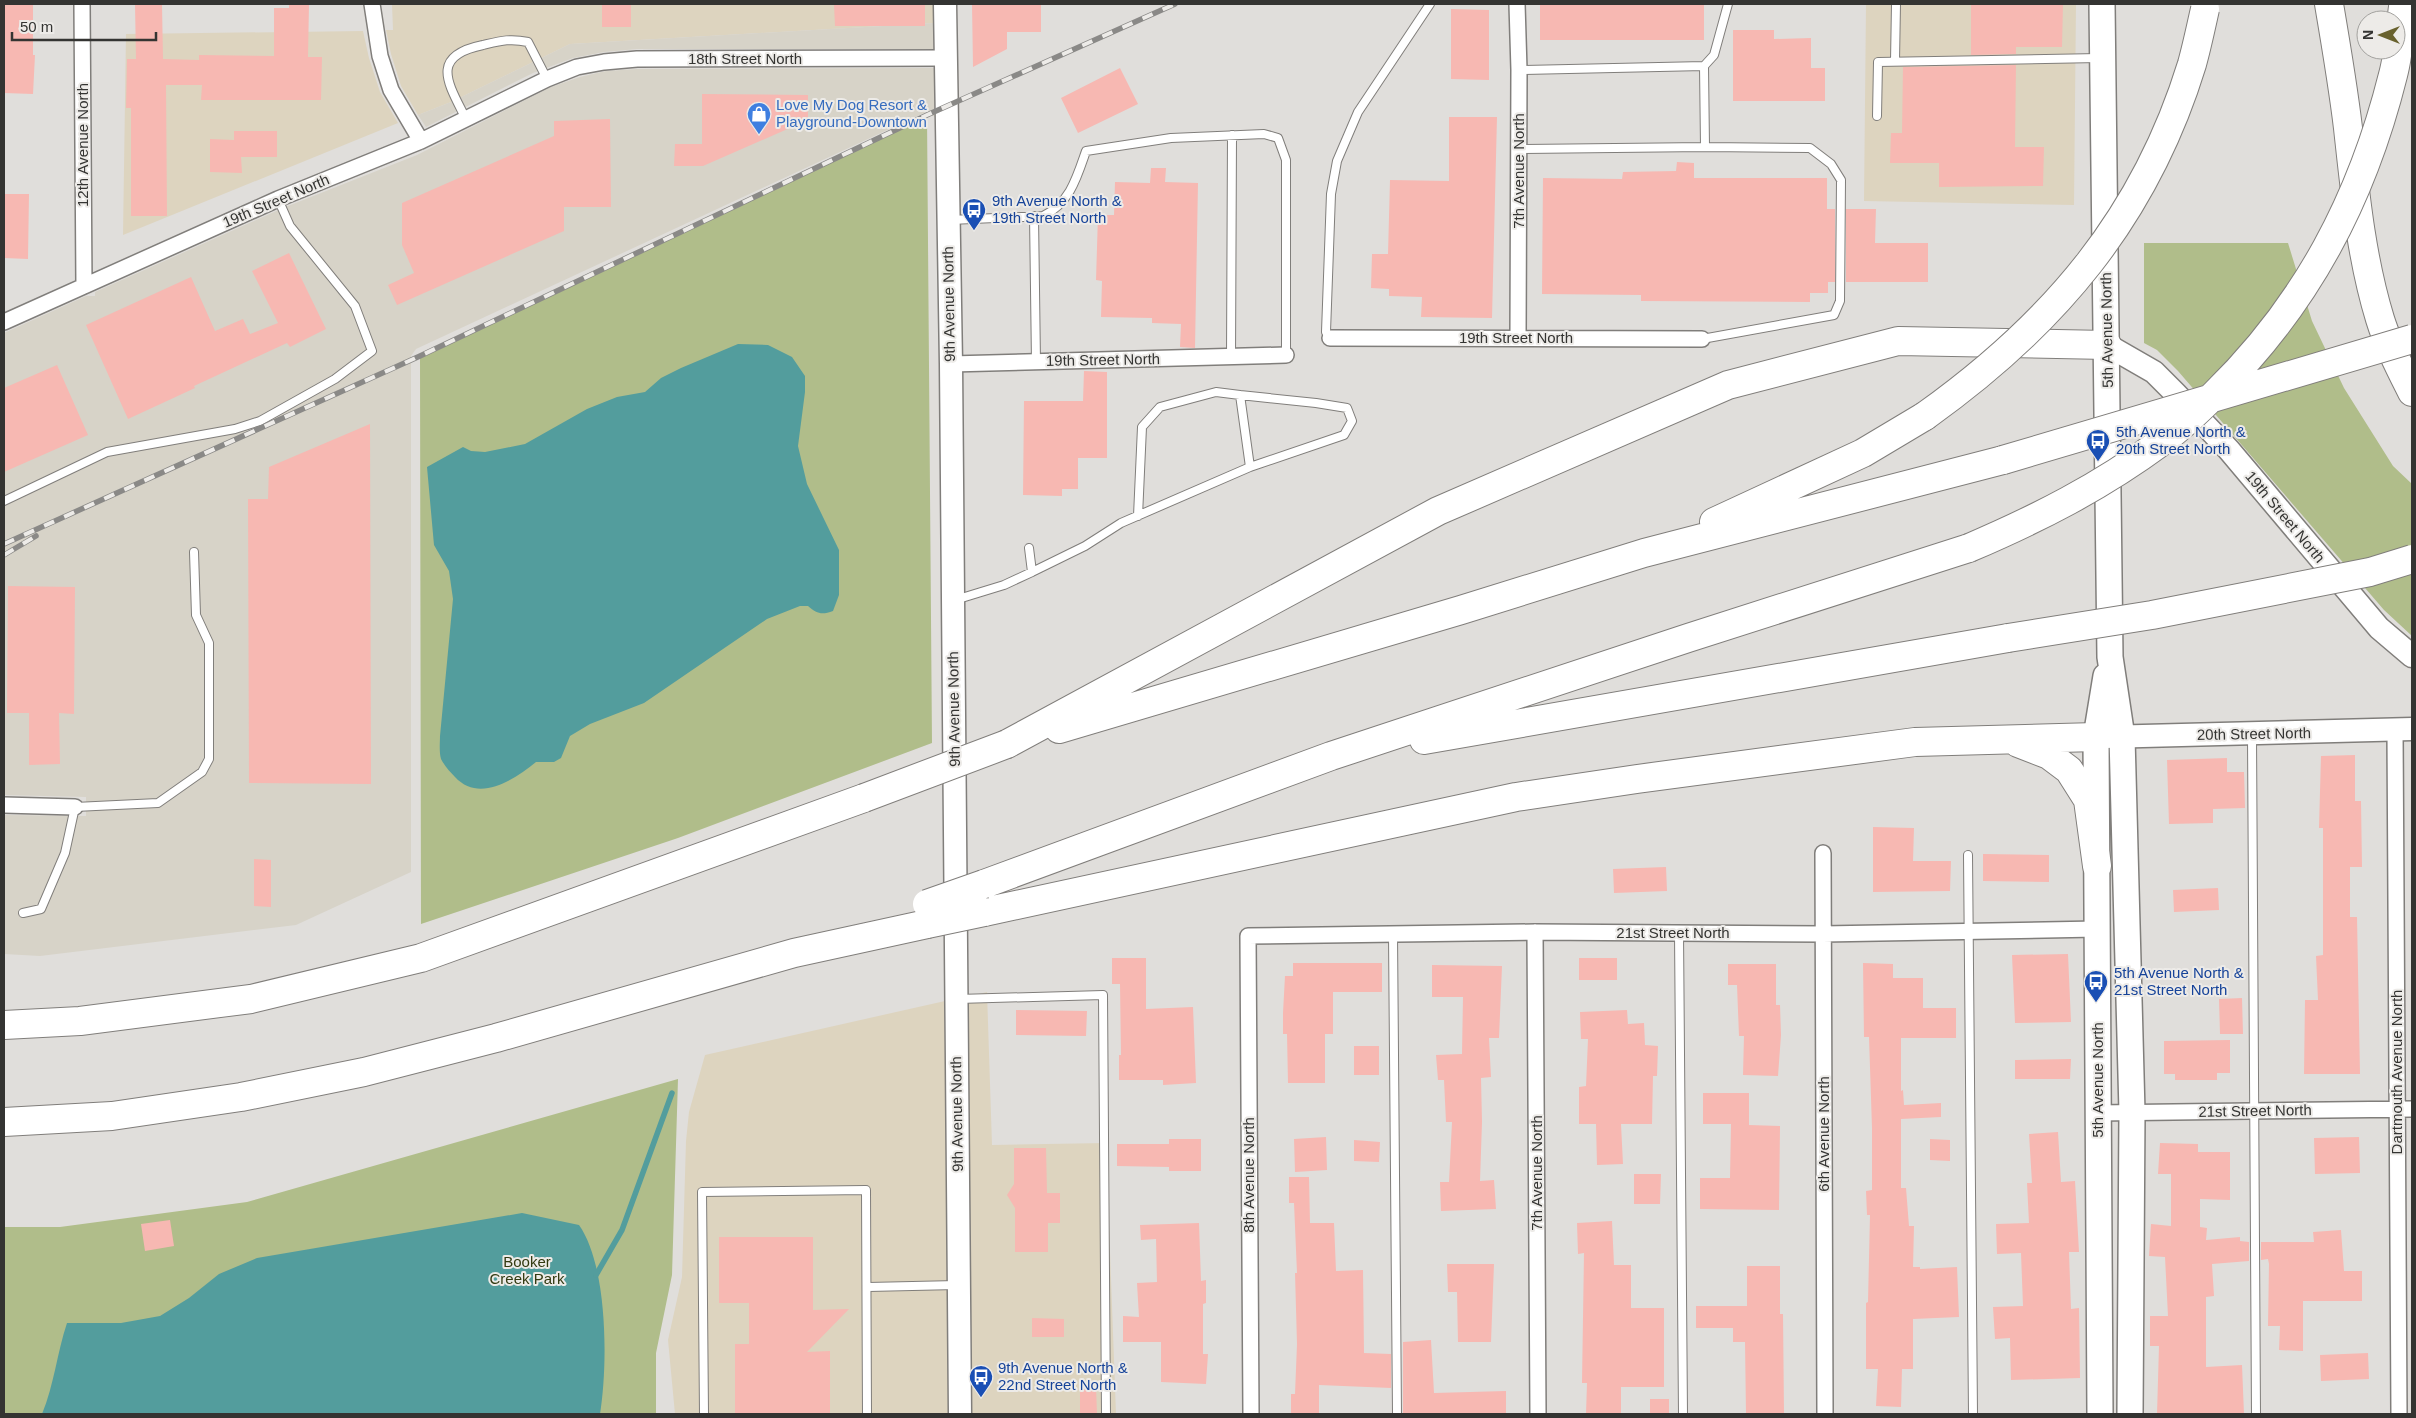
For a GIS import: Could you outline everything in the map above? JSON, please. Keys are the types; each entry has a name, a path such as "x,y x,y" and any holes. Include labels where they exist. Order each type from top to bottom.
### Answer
{"highway":[{"path":"2329,4 2340,70 2352,180 2368,272 2380,319 2394,357 2412,392"},
{"path":"4,1122 112,1116 241,1097 364,1072 496,1038 927,914 984,884 1331,756 1688,638 1969,548 2073,500 2163,441 2239,370 2275,327 2307,281 2332,241 2360,182 2394,73 2403,4"},
{"path":"1644,553 1863,454 1925,416 1970,383 2048,313 2081,276 2112,234 2157,154 2192,63 2206,6"},
{"path":"4,1025 80,1021 251,999 421,958 1008,744 1461,610 1644,553 2003,460 2412,339"},
{"path":"1008,744 1438,511 1728,385 1898,341 2107,345"},
{"path":"1331,756 2008,638 2152,616 2370,572 2412,559"},
{"path":"927,914 984,912 1516,797 1915,742 2005,738 2096,737"},
{"path":"2005,738 2049,755 2069,770 2088,800 2097,866"}],"main road":[{"name":"5th Avenue North","path":"2102,4 2110,657 2122,737 2132,1112 2130,1414"},
{"name":"5th Avenue North","path":"2100,1414 2096,737 2110,657"}],"street":[{"name":"12th Avenue North","path":"82,4 84,286"},
{"path":"372,4 380,56 391,90 421,141"},
{"name":"9th Avenue North","path":"945,4 951,364 960,1414"},
{"name":"7th Avenue North","path":"1517,4 1519,70 1518,338"},
{"name":"18th Street North","path":"546,78 604,62 637,59 946,58"},
{"name":"19th Street North","path":"4,322 278,199 421,141 546,78"},
{"name":"19th Street North","path":"1330,338 1702,339"},
{"name":"19th Street North","path":"2107,345 2154,372 2176,394 2229,450 2379,628 2412,656"},
{"name":"19th Street North","path":"951,364 1231,358 1286,355"},
{"name":"20th Street North","path":"2096,737 2252,735 2404,730"},
{"name":"Dartmouth Avenue North","path":"2399,1414 2405,1109 2404,730"},
{"path":"4,805 75,807"},
{"name":"6th Avenue North","path":"1823,853 1824,1414"},
{"name":"21st Street North","path":"1248,936 1535,932 1823,934 2097,929"},
{"name":"7th Avenue North","path":"1535,932 1538,1414"},
{"name":"8th Avenue North","path":"1248,936 1251,1414"},
{"name":"21st Street North","path":"2098,1112 2405,1109"}],"lane":[{"path":"1330,338 1326,332 1331,194 1337,161 1358,112 1430,4"},
{"path":"1705,147 1704,66 1714,55 1728,4"},
{"path":"1895,61 1896,4"},
{"path":"466,119 449,84 449,64 453,55 471,47 512,38 528,42 546,78"},
{"path":"1877,116 1878,62 2103,58"},
{"path":"1519,70 1704,66"},
{"path":"948,220 1043,216 1054,211 1072,190 1086,151 1171,138 1264,134 1278,138 1286,160 1286,355"},
{"path":"1231,358 1232,135"},
{"path":"1519,149 1810,148 1832,164 1841,180 1840,301 1834,315 1702,339"},
{"path":"4,501 106,452 235,429 260,421 335,378 372,351 355,306 290,226 278,199"},
{"path":"1034,216 1036,362"},
{"path":"953,601 1004,586 1085,546 1121,523 1138,516 1250,467 1344,434 1352,421 1347,408 1316,402 1216,392 1160,406 1142,427 1138,516"},
{"path":"1240,395 1250,467"},
{"path":"1029,548 1032,572"},
{"path":"23,913 41,909 65,853 75,807 158,803 202,772 209,759 209,643 196,616 194,552"},
{"path":"2252,735 2256,1414"},
{"path":"1968,855 1973,1414"},
{"path":"1679,933 1683,1414"},
{"path":"1393,934 1397,1414"},
{"path":"956,999 1103,995 1106,1414"},
{"path":"704,1414 702,1192 866,1190 868,1287 867,1414"},
{"path":"868,1287 959,1285"}],"shaded area":[{"path":"392,4 934,4 934,23 570,44 451,102 418,115 401,86 391,54 386,30 393,30"},
{"path":"1866,4 2076,4 2074,205 1864,201"},
{"path":"934,23 934,49 637,49 604,52 573,58 533,73 426,127 418,115 451,102 570,44"},
{"path":"363,31 380,92 398,123 123,235 126,34"},
{"path":"934,68 935,117 926,112 416,349 411,356 411,872 296,925 40,956 4,954 4,815 86,816 86,797 4,795 4,333 86,296 95,296 95,292 283,208 417,155 551,87 580,77 606,71 637,69"},
{"path":"987,992 992,1145 1106,1143 1116,1414 971,1414 967,997"},
{"path":"945,1001 949,1414 675,1414 668,1340 682,1277 686,1141 689,1112 705,1055"}],"green space":[{"path":"927,115 932,743 678,838 421,924 420,356"},
{"path":"2144,243 2288,243 2312,321 2344,388 2393,466 2412,484 2412,636 2384,610 2178,371 2157,350 2144,343"},
{"name":"Booker Creek Park","path":"678,1079 672,1275 656,1353 656,1414 4,1414 4,1227 60,1227 247,1202"}],"water":[{"path":"738,344 768,345 792,357 805,376 805,392 798,446 807,484 839,550 839,595 833,611 820,613 808,606 800,606 767,619 644,703 590,724 570,736 561,758 554,762 536,762 507,782 496,786 475,788 464,785 447,768 441,759 440,753 453,599 449,571 434,545 427,467 463,447 471,451 485,452 525,444 587,409 617,397 645,392 661,378"},
{"path":"522,1213 579,1225 589,1243 596,1265 600,1290 605,1343 603,1393 600,1414 42,1414 50,1392 67,1323 121,1323 160,1316 189,1298 219,1274 257,1258"}],"building":[{"path":"4,4 33,4 33,55 35,55 33,94 4,93"},
{"path":"135,4 162,4 163,59 199,60 199,55 274,56 274,8 289,8 289,4 309,4 308,57 322,57 321,100 201,100 202,85 166,85 167,216 131,216 131,108 126,108 127,59 136,59"},
{"path":"602,4 631,4 631,27 602,27"},
{"path":"834,4 925,4 925,26 835,26"},
{"path":"972,4 1041,4 1041,32 1007,32 1007,49 973,67"},
{"path":"1540,4 1704,4 1704,40 1540,40"},
{"path":"1971,4 2063,4 2062,47 2016,47 2016,54 1971,55"},
{"path":"1451,9 1489,10 1489,80 1451,79"},
{"path":"1733,30 1774,30 1774,39 1811,38 1811,68 1825,68 1825,101 1733,101"},
{"path":"2016,65 2015,147 2044,147 2043,186 1939,187 1939,163 1890,163 1891,133 1902,133 1903,67"},
{"path":"1120,68 1138,104 1078,133 1061,98"},
{"path":"702,94 808,95 808,120 703,166 674,166 675,144 702,144"},
{"path":"1449,117 1497,117 1492,318 1421,317 1422,297 1389,296 1389,289 1371,288 1372,254 1388,254 1390,180 1449,181"},
{"path":"610,119 611,207 564,207 564,231 397,305 388,285 414,273 402,245 402,203 554,136 554,121"},
{"path":"234,131 277,131 277,157 241,157 242,173 210,172 210,139 234,140"},
{"path":"1677,162 1694,163 1694,178 1827,178 1827,209 1835,209 1835,282 1828,282 1828,293 1810,293 1810,302 1641,301 1641,295 1542,294 1543,178 1622,179 1623,172 1676,171"},
{"path":"1151,168 1166,168 1165,182 1198,183 1195,348 1180,347 1181,324 1152,323 1152,318 1101,317 1102,281 1096,280 1098,215 1114,215 1115,182 1150,183"},
{"path":"4,194 29,194 28,259 4,258"},
{"path":"1846,209 1876,209 1875,243 1928,243 1928,282 1846,282"},
{"path":"289,253 326,329 290,347 287,343 128,419 86,325 191,277 215,331 243,319 250,334 278,323 252,271"},
{"path":"57,365 88,435 4,472 4,388"},
{"path":"1084,371 1107,372 1107,458 1078,458 1078,489 1062,489 1062,496 1023,495 1024,401 1083,401"},
{"path":"370,424 371,784 249,783 248,499 268,499 269,467"},
{"path":"8,586 75,587 74,714 59,713 60,764 29,765 29,713 7,713"},
{"path":"2355,755 2355,801 2361,801 2362,867 2350,867 2350,917 2357,917 2360,1074 2304,1074 2305,1000 2318,1000 2316,956 2323,955 2323,828 2319,828 2321,756"},
{"path":"2227,758 2227,772 2244,772 2245,808 2213,809 2213,823 2169,824 2167,760"},
{"path":"1873,827 1914,828 1913,861 1951,861 1950,891 1873,892"},
{"path":"1983,854 2049,855 2049,882 1983,881"},
{"path":"254,859 271,860 271,907 254,906"},
{"path":"1666,867 1667,891 1614,893 1613,869"},
{"path":"2218,888 2219,910 2174,912 2173,890"},
{"path":"2068,954 2071,1022 2015,1023 2012,955"},
{"path":"1112,958 1146,958 1146,1009 1193,1007 1196,1083 1163,1085 1163,1080 1119,1080 1119,1055 1121,1055 1120,984 1112,984"},
{"path":"1579,958 1617,958 1617,980 1579,980"},
{"path":"1293,963 1382,963 1382,992 1333,992 1333,1034 1325,1034 1325,1083 1288,1083 1287,1034 1283,1034 1283,1013 1285,976 1293,976"},
{"path":"1863,963 1893,964 1893,978 1923,978 1923,1008 1956,1008 1956,1038 1901,1038 1901,1091 1903,1090 1904,1105 1941,1103 1941,1117 1901,1119 1901,1188 1906,1188 1909,1226 1914,1226 1913,1267 1920,1267 1920,1269 1957,1267 1959,1317 1913,1319 1913,1369 1902,1369 1901,1407 1876,1406 1878,1369 1866,1369 1866,1303 1868,1302 1870,1215 1867,1215 1866,1191 1872,1190 1872,1128 1869,1037 1864,1037"},
{"path":"1728,964 1776,964 1776,1005 1780,1005 1781,1035 1778,1076 1743,1075 1744,1036 1739,1036 1737,985 1728,985"},
{"path":"1432,965 1502,966 1499,1038 1489,1038 1491,1077 1481,1078 1480,1181 1494,1180 1496,1209 1441,1211 1440,1182 1449,1182 1452,1122 1446,1122 1444,1080 1438,1080 1436,1055 1462,1054 1463,997 1432,997"},
{"path":"2242,998 2243,1034 2220,1034 2219,999"},
{"path":"1016,1010 1087,1011 1086,1036 1016,1035"},
{"path":"1627,1010 1628,1024 1644,1023 1645,1045 1658,1046 1657,1076 1653,1076 1652,1124 1621,1124 1623,1164 1597,1165 1596,1124 1579,1124 1579,1087 1586,1086 1588,1039 1581,1039 1580,1012"},
{"path":"2230,1040 2230,1073 2217,1073 2217,1080 2175,1080 2175,1074 2164,1074 2164,1041"},
{"path":"1354,1046 1379,1046 1379,1075 1354,1075"},
{"path":"2071,1059 2070,1079 2015,1079 2015,1060"},
{"path":"1703,1093 1749,1093 1749,1125 1780,1126 1779,1210 1700,1209 1700,1178 1730,1178 1731,1124 1703,1124"},
{"path":"2058,1132 2061,1182 2075,1181 2079,1252 2069,1252 2071,1309 2079,1308 2080,1378 2011,1380 2010,1338 1995,1339 1993,1307 2023,1306 2021,1253 1997,1254 1996,1224 2029,1223 2027,1183 2032,1183 2029,1134"},
{"path":"1326,1137 1327,1170 1295,1172 1294,1139"},
{"path":"2359,1137 2360,1173 2315,1174 2314,1138"},
{"path":"1169,1139 1201,1139 1201,1171 1169,1171 1169,1167 1117,1166 1117,1144 1169,1144"},
{"path":"1930,1139 1950,1140 1950,1161 1930,1160"},
{"path":"1354,1140 1380,1142 1379,1162 1354,1161"},
{"path":"2160,1143 2198,1144 2198,1152 2230,1152 2230,1200 2200,1199 2200,1227 2207,1228 2206,1240 2240,1237 2240,1241 2249,1242 2249,1261 2212,1264 2214,1296 2206,1297 2206,1367 2242,1365 2244,1414 2157,1414 2159,1346 2150,1346 2150,1316 2168,1316 2165,1257 2149,1256 2151,1224 2171,1226 2171,1174 2158,1174"},
{"path":"1014,1148 1046,1148 1047,1193 1060,1193 1060,1223 1048,1223 1048,1252 1015,1252 1015,1208 1007,1195 1014,1184"},
{"path":"1634,1174 1661,1174 1660,1204 1634,1204"},
{"path":"1289,1177 1309,1177 1310,1223 1334,1223 1336,1271 1363,1270 1364,1353 1391,1354 1391,1388 1319,1385 1319,1414 1291,1414 1291,1394 1295,1394 1297,1344 1295,1273 1297,1273 1294,1203 1289,1203"},
{"path":"170,1220 174,1246 145,1251 141,1224"},
{"path":"1612,1221 1614,1265 1631,1265 1631,1308 1664,1308 1664,1387 1621,1387 1621,1414 1586,1414 1587,1383 1582,1383 1584,1253 1578,1254 1577,1223"},
{"path":"1199,1223 1201,1281 1206,1280 1206,1303 1203,1304 1203,1354 1208,1354 1206,1384 1161,1382 1161,1342 1123,1342 1123,1316 1139,1317 1137,1283 1157,1282 1156,1239 1141,1240 1140,1225"},
{"path":"2341,1230 2344,1271 2362,1271 2362,1301 2303,1301 2303,1351 2279,1350 2280,1326 2268,1326 2269,1264 2268,1259 2261,1260 2261,1242 2314,1242 2313,1232"},
{"path":"719,1237 813,1237 813,1310 849,1309 807,1352 830,1351 830,1414 735,1413 735,1344 749,1344 749,1303 719,1303"},
{"path":"1447,1264 1494,1264 1491,1342 1458,1342 1457,1292 1448,1292"},
{"path":"1747,1266 1780,1266 1780,1314 1783,1314 1784,1414 1746,1414 1745,1342 1733,1342 1733,1328 1696,1328 1696,1306 1747,1306"},
{"path":"1032,1318 1064,1319 1064,1337 1032,1337"},
{"path":"1431,1340 1434,1393 1506,1391 1506,1414 1403,1414 1403,1342"},
{"path":"2368,1353 2369,1379 2321,1381 2320,1355"},
{"path":"1096,1387 1097,1414 1080,1414 1080,1388"},
{"path":"1650,1399 1669,1399 1669,1414 1650,1414"}],"waterway":[{"path":"596,1275 622,1230 672,1093"}],"railway":[{"path":"4,544 420,356 927,115 1175,4"},
{"path":"4,555 36,536"}],"place":[{"name":"Love My Dog Resort & Playground-Downtown","path":"759,135"},
{"name":"9th Avenue North & 19th Street North","path":"974,231"},
{"name":"5th Avenue North & 20th Street North","path":"2098,462"},
{"name":"5th Avenue North & 21st Street North","path":"2096,1003"},
{"name":"9th Avenue North & 22nd Street North","path":"981,1398"}]}
